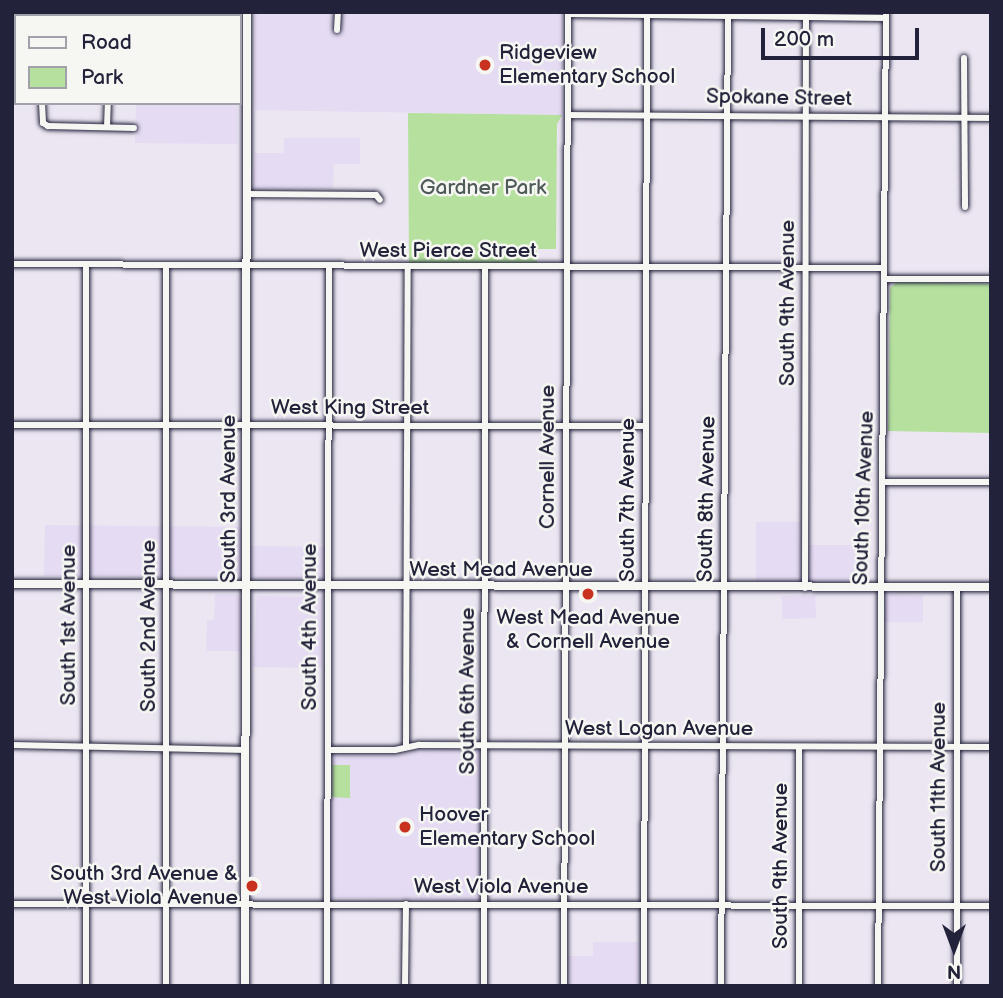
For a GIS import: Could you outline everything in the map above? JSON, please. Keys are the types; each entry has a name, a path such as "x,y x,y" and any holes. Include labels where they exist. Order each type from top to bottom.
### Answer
{"street":[{"name":"South 3rd Avenue","path":"245,986 247,12"},
{"path":"337,30 338,12"},
{"path":"568,13 806,17 886,15"},
{"name":"Cornell Avenue","path":"564,986 568,13"},
{"name":"South 8th Avenue","path":"721,986 728,14"},
{"name":"South 7th Avenue","path":"644,986 647,15"},
{"name":"South 10th Avenue","path":"878,986 880,588 885,482 886,15"},
{"name":"South 9th Avenue","path":"805,588 806,17"},
{"path":"964,58 965,207"},
{"path":"42,105 44,125 134,128"},
{"path":"107,127 108,105"},
{"name":"Spokane Street","path":"568,114 991,118"},
{"path":"247,194 376,195 380,200"},
{"name":"West Pierce Street","path":"12,264 485,270 884,268"},
{"name":"South 1st Avenue","path":"86,265 86,986"},
{"name":"South 2nd Avenue","path":"166,266 166,986"},
{"name":"South 4th Avenue","path":"327,986 329,268"},
{"path":"406,747 408,269"},
{"name":"South 6th Avenue","path":"485,270 485,986"},
{"path":"884,279 991,279"},
{"name":"West King Street","path":"12,425 646,426"},
{"path":"885,482 991,482"},
{"name":"West Mead Avenue","path":"12,584 485,588 991,587"},
{"name":"South 11th Avenue","path":"957,588 957,986"},
{"path":"12,745 246,750"},
{"name":"West Logan Avenue","path":"328,750 486,745 991,747"},
{"name":"South 9th Avenue","path":"799,747 799,986"},
{"name":"West Viola Avenue","path":"12,904 991,906"},
{"path":"405,904 405,986"}],"shaded area":[{"path":"255,12 562,12 562,115 255,110"},
{"path":"136,105 237,105 237,144 135,143"},
{"path":"284,138 360,138 360,164 334,164 333,189 253,189 255,153 284,153"},
{"path":"756,522 809,522 809,545 857,545 857,582 756,582"},
{"path":"45,525 251,527 251,546 331,547 331,579 44,576"},
{"path":"215,594 237,594 241,599 241,651 206,651 207,620 214,620"},
{"path":"887,594 923,595 923,622 883,622"},
{"path":"815,595 816,618 782,619 782,596"},
{"path":"257,596 322,597 322,668 253,667"},
{"name":"Hoover Elementary School","path":"424,749 480,749 480,900 330,898 330,755 402,755"},
{"path":"593,942 638,942 638,986 568,986 568,956 593,956"}],"green space":[{"name":"Gardner Park","path":"408,113 562,115 557,124 556,249 537,249 537,267 409,265"},
{"path":"897,282 991,284 991,433 888,431 890,288"},
{"path":"332,765 350,765 350,798 332,797"}],"place":[{"name":"Ridgeview Elementary School","path":"485,65"},
{"name":"West Mead Avenue & Cornell Avenue","path":"588,594"},
{"name":"Hoover Elementary School","path":"405,827"},
{"name":"South 3rd Avenue & West Viola Avenue","path":"252,886"}]}
